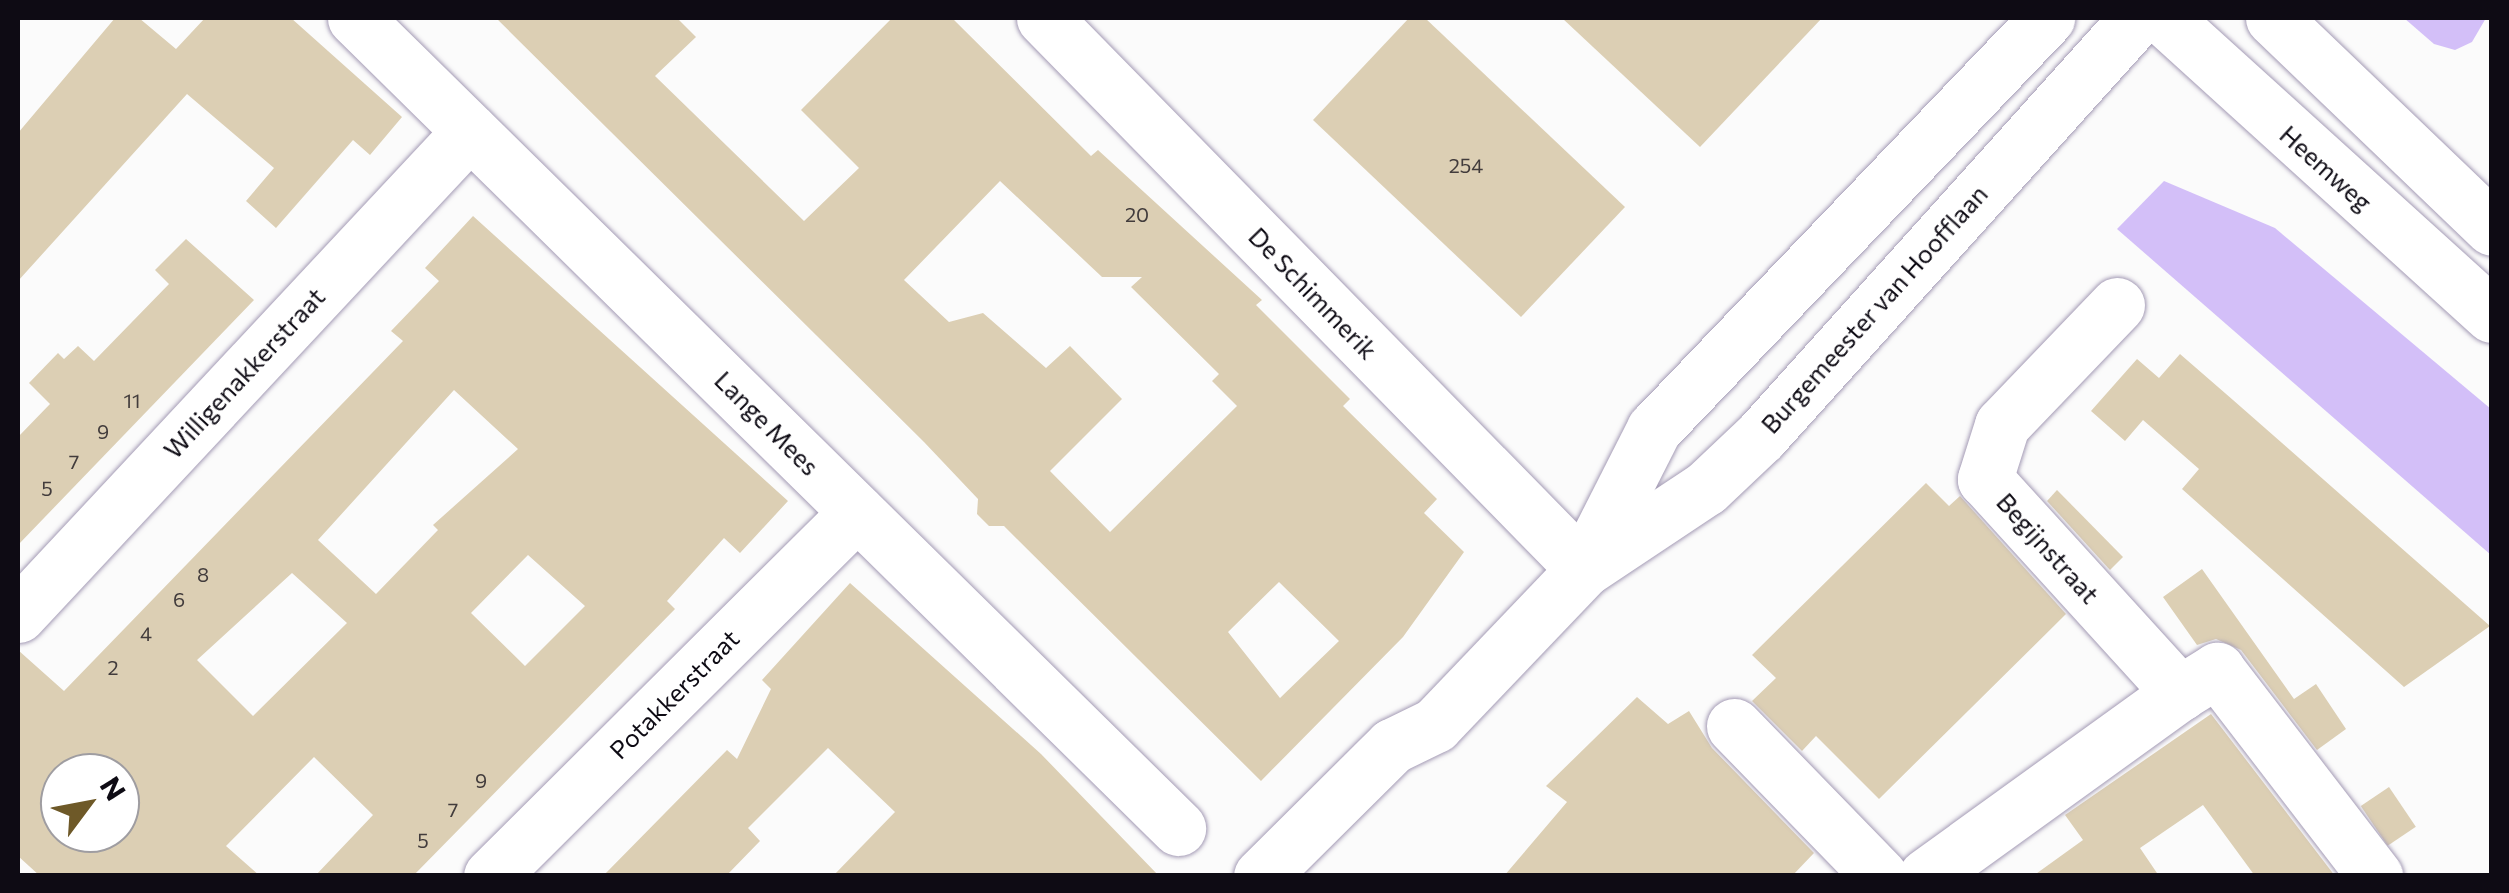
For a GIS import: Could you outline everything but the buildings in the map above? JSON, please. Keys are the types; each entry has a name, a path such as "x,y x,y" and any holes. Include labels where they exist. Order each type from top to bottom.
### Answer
{"street":[{"name":"Lange Mees","path":"356,18 1178,828"},
{"name":"De Schimmerik","path":"1044,18 1584,569"},
{"name":"Burgemeester van Hoofflaan","path":"1584,569 1654,429 2047,18"},
{"name":"Burgemeester van Hoofflaan","path":"1261,876 1392,746 1436,725 1584,569 1706,488 1761,436 2136,18"},
{"name":"Heemweg","path":"2164,18 2492,315"},
{"path":"2272,18 2492,228"},
{"name":"Willigenakkerstraat","path":"18,615 470,130"},
{"name":"Begijnstraat","path":"2117,305 2002,424 1985,479 2180,693"},
{"name":"Potakkerstraat","path":"491,876 858,512"},
{"path":"1926,876 2217,670 2375,876"},
{"name":"Burgemeester van Hoofflaan","path":"1315,876 1420,770 1436,725"},
{"path":"1734,726 1880,876"}],"shaded area":[{"path":"2404,18 2486,18 2472,42 2455,50 2434,44"},
{"path":"2164,181 2275,228 2491,409 2491,555 2117,229"}]}
